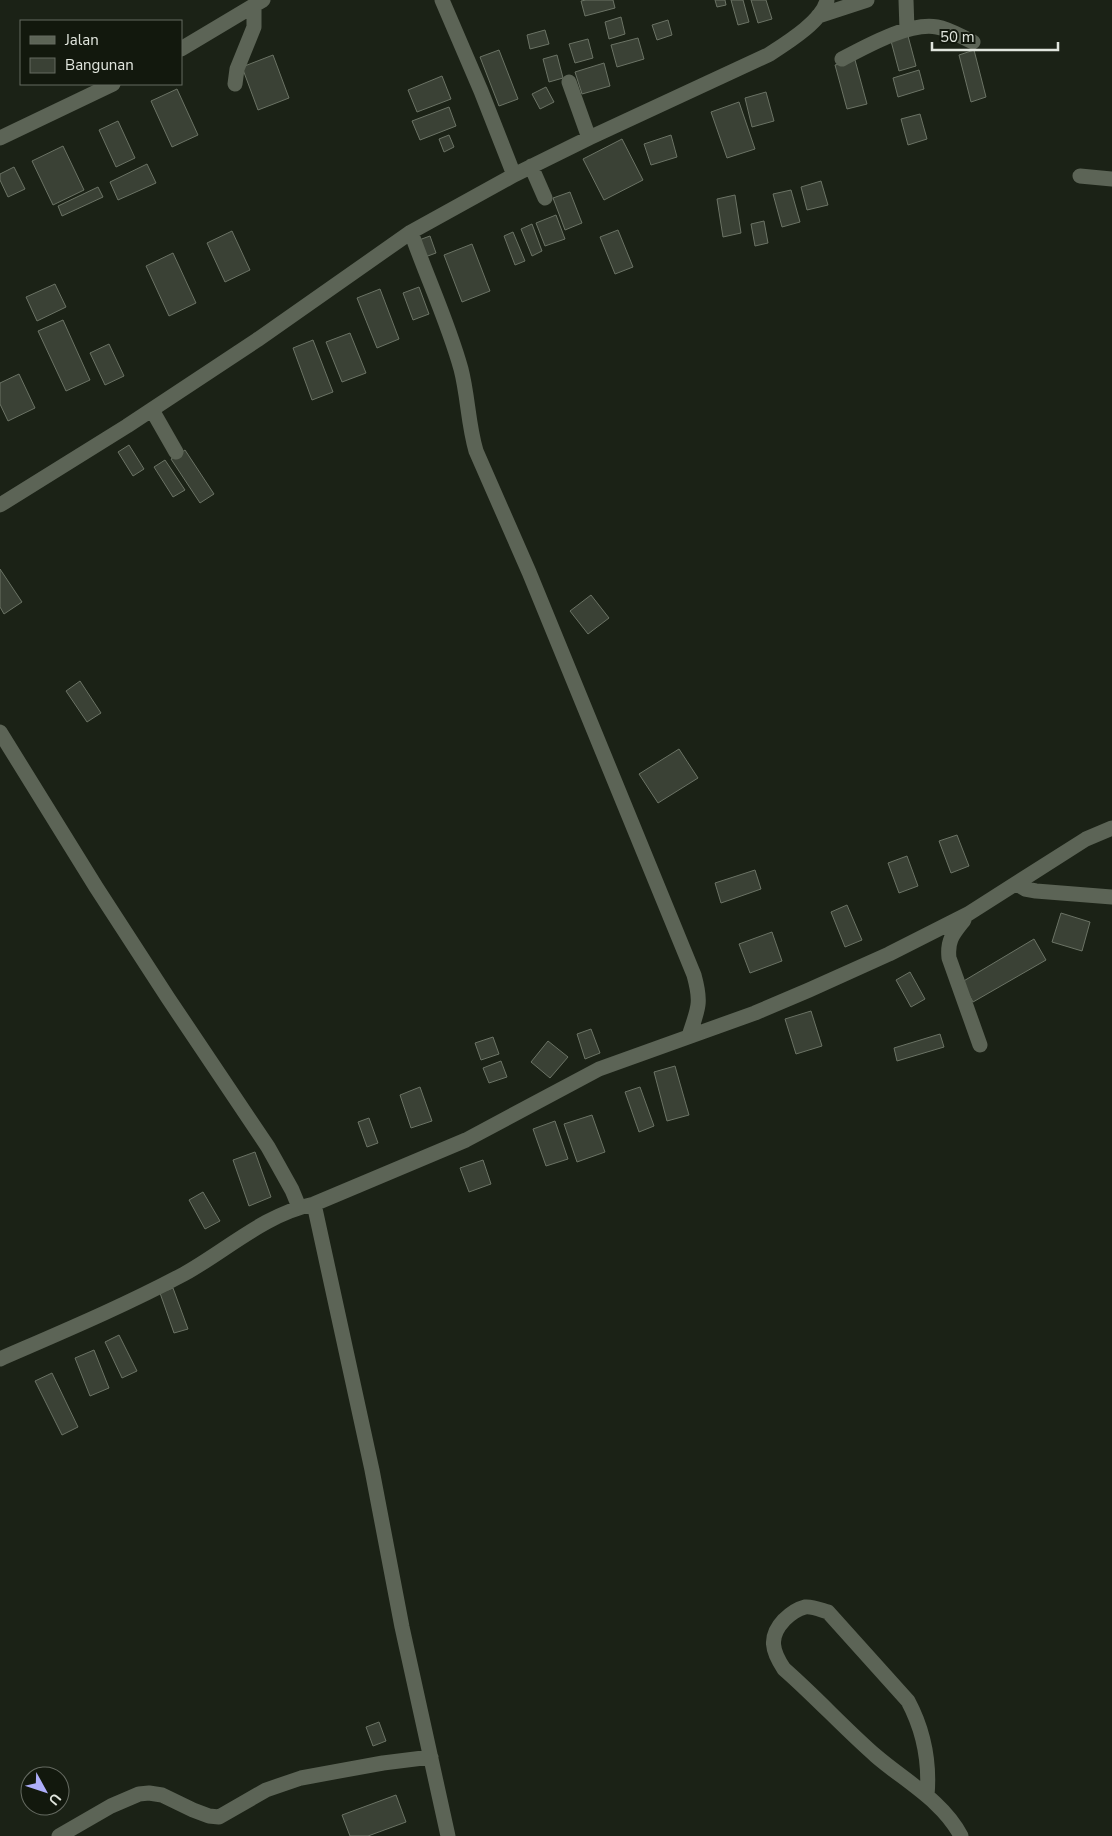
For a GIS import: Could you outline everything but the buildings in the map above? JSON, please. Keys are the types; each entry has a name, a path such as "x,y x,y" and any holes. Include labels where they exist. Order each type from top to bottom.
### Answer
{"street":[{"path":"442,0 514,175"},
{"path":"0,505 152,410 257,340 411,232 532,166 768,55 786,44 818,16 827,0"},
{"path":"818,16 867,0"},
{"path":"906,0 907,30"},
{"path":"182,48 259,3"},
{"path":"235,84 237,69 254,27 259,3"},
{"path":"842,59 871,44 907,30 927,26 940,27 974,42"},
{"path":"569,82 589,138"},
{"path":"0,138 111,85"},
{"path":"532,166 546,198"},
{"path":"1080,176 1112,179"},
{"path":"411,232 462,371 471,433 476,451 530,572 694,975 699,1005 689,1036"},
{"path":"152,410 176,452"},
{"path":"0,732 96,887 268,1146 292,1190 307,1205 372,1470 402,1628 448,1836"},
{"path":"0,1359 142,1296 193,1269 256,1228 307,1205 466,1140 599,1069 755,1012 809,990 905,946 968,914 1086,839 1112,828"},
{"path":"1017,884 1020,887 1031,890 1112,897"},
{"path":"968,914 952,936 948,947 949,958 980,1045"},
{"path":"927,1796 929,1774 925,1746 917,1717 908,1701 828,1612 804,1607 790,1614 776,1629 774,1646 776,1658 784,1669 876,1755 927,1796 948,1817 962,1836"},
{"path":"59,1836 111,1806 139,1794 162,1794 201,1813 219,1817 266,1790 301,1778 350,1768 431,1756"}]}
